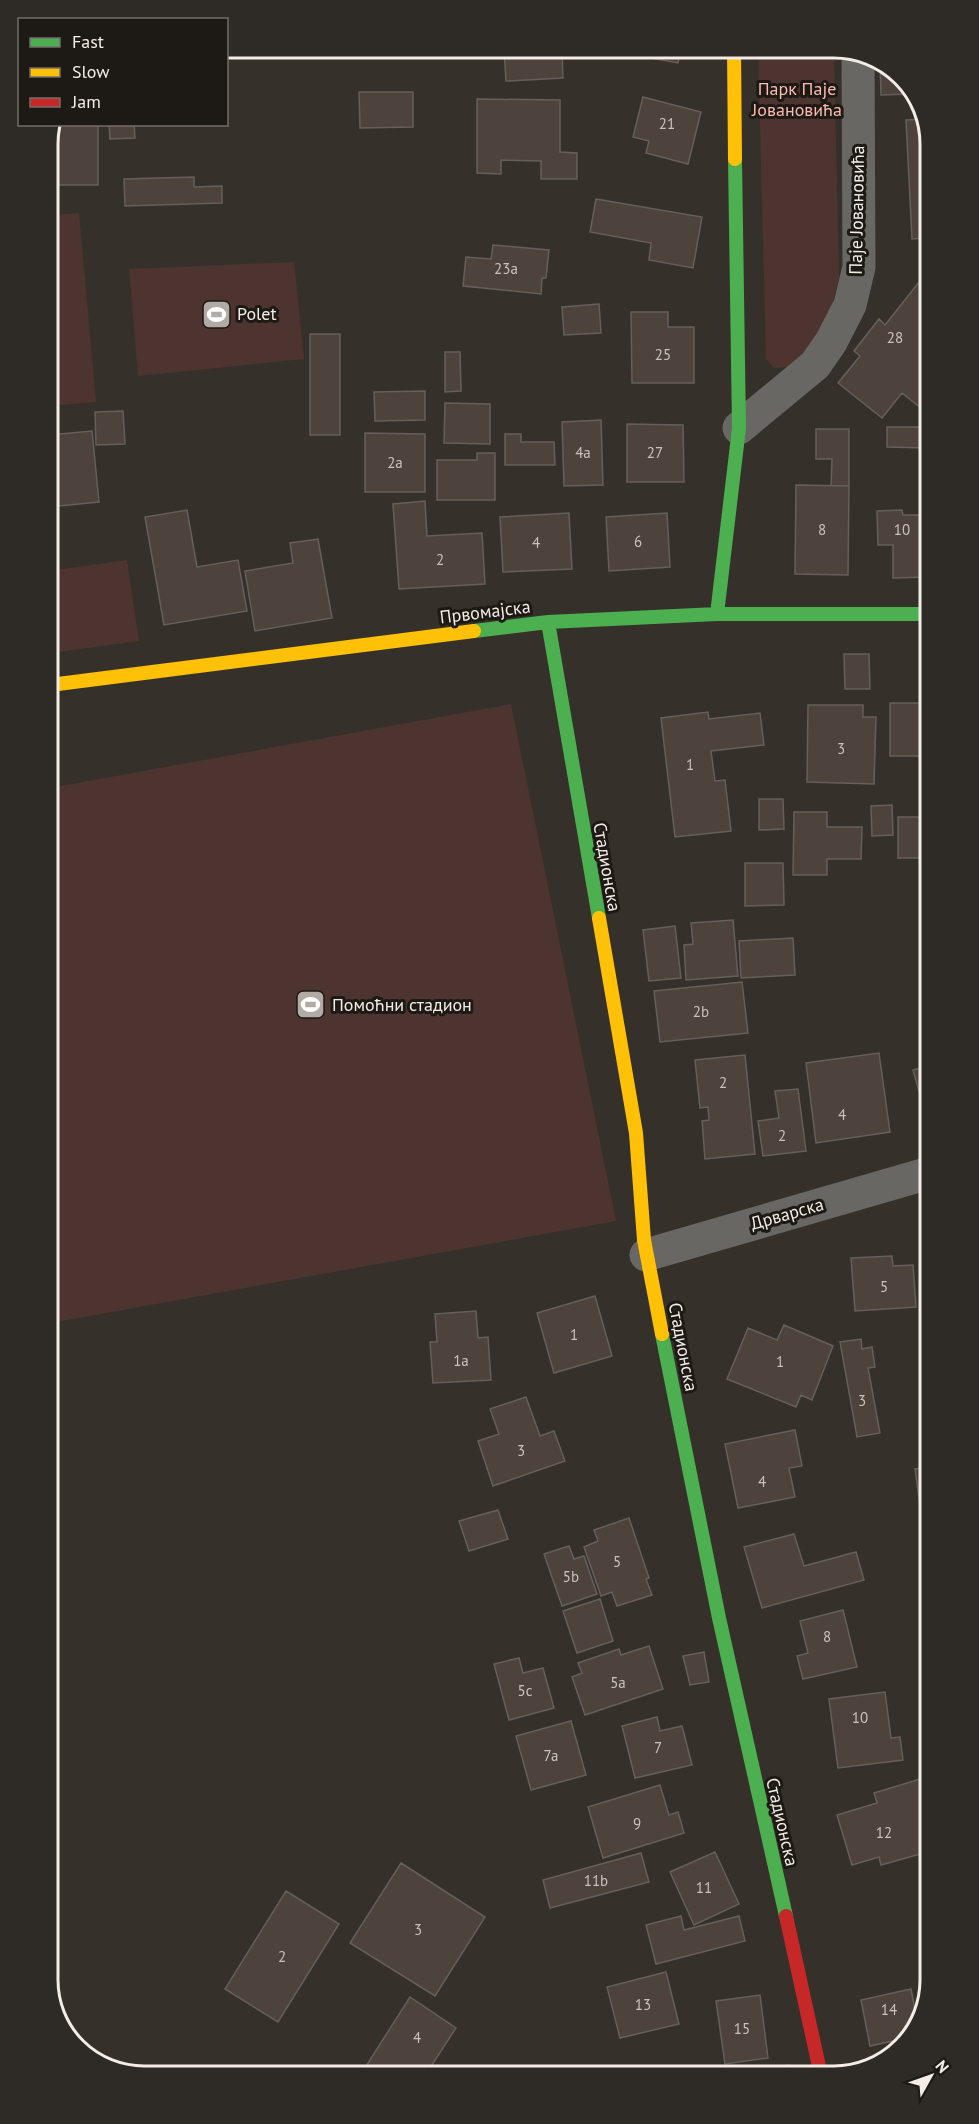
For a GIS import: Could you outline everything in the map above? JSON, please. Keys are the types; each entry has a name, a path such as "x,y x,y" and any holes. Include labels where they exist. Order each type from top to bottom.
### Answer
{"street":[{"path":"717,614 740,428 734,59"},
{"name":"Паје Јовановића","path":"740,428 814,365 831,342 850,305 859,267 858,61"},
{"name":"Првомајска","path":"59,684 548,622 717,614 920,614"},
{"name":"Стадионска","path":"548,622 566,739 636,1136 642,1230 646,1255 719,1618 819,2066"},
{"name":"Дрварска","path":"646,1255 920,1176"}],"green space":[{"name":"Парк Паје Јовановића","path":"758,59 834,59 839,278 829,319 810,351 788,367 774,368 766,359"},
{"path":"79,213 96,402 59,405 59,214"},
{"name":"Polet","path":"294,262 304,359 138,376 129,269"},
{"path":"127,560 139,641 59,652 59,570"},
{"name":"Помоћни стадион","path":"511,704 616,1221 58,1322 59,786"}],"building":[{"path":"505,59 562,59 563,78 506,81"},
{"path":"654,59 679,59 678,63"},
{"path":"880,72 904,94 881,95"},
{"path":"359,92 413,92 413,127 360,128"},
{"path":"643,97 701,112 688,164 646,153 649,141 633,137"},
{"path":"477,99 560,100 560,152 577,153 577,179 541,179 541,161 501,160 501,174 477,173"},
{"path":"917,119 919,128 920,238 912,239 906,120"},
{"path":"61,126 98,126 98,185 59,185"},
{"path":"109,126 134,126 135,138 110,139"},
{"path":"194,177 194,187 222,186 222,203 125,206 124,179"},
{"path":"596,199 702,217 693,268 649,260 651,243 590,232"},
{"path":"493,245 549,250 546,278 542,278 541,294 463,286 466,257 491,259"},
{"path":"919,282 920,407 902,393 882,418 838,383 860,356 854,351 879,319 885,325"},
{"path":"599,304 601,333 564,335 562,307"},
{"path":"631,312 668,312 668,327 694,327 694,383 632,383"},
{"path":"310,334 340,334 340,435 310,435"},
{"path":"445,352 460,352 461,391 445,392"},
{"path":"425,391 425,420 375,421 374,392"},
{"path":"445,403 490,404 490,444 444,443"},
{"path":"123,411 125,444 96,445 95,412"},
{"path":"601,420 603,485 564,486 562,422"},
{"path":"627,424 683,425 684,482 627,482"},
{"path":"887,427 920,427 920,448 887,447"},
{"path":"816,429 849,429 849,486 831,486 832,459 816,459"},
{"path":"92,431 99,502 59,506 59,434"},
{"path":"365,433 425,434 425,492 365,492"},
{"path":"505,434 521,434 521,442 554,442 555,465 505,465"},
{"path":"477,453 495,453 495,500 437,500 437,460 477,460"},
{"path":"796,485 849,486 848,575 795,574"},
{"path":"425,501 427,536 482,533 485,584 399,589 393,504"},
{"path":"187,510 197,567 238,560 247,611 164,625 145,517"},
{"path":"902,510 903,515 920,515 920,577 893,578 893,545 878,545 877,511"},
{"path":"569,513 572,569 503,572 500,517"},
{"path":"667,513 670,567 609,571 606,517"},
{"path":"318,539 332,618 255,631 245,571 293,563 290,543"},
{"path":"844,654 869,654 870,689 845,689"},
{"path":"890,703 920,703 920,756 890,756"},
{"path":"808,705 863,705 863,717 876,717 874,784 807,782"},
{"path":"708,712 709,719 760,713 764,745 711,751 715,781 725,780 731,831 675,837 661,718"},
{"path":"759,799 783,799 784,829 759,830"},
{"path":"892,805 893,835 872,836 871,806"},
{"path":"794,812 827,812 827,827 862,827 861,859 827,859 827,875 793,875"},
{"path":"898,817 920,817 920,858 898,858"},
{"path":"745,863 783,863 784,905 745,906"},
{"path":"733,920 738,976 686,980 684,945 693,944 691,923"},
{"path":"675,926 681,978 649,981 643,930"},
{"path":"793,938 795,975 741,978 739,941"},
{"path":"742,982 748,1033 660,1042 654,991"},
{"path":"879,1053 890,1132 816,1143 806,1063"},
{"path":"745,1055 755,1154 705,1159 702,1121 709,1120 708,1107 700,1108 695,1060"},
{"path":"920,1068 920,1095 913,1070"},
{"path":"798,1089 806,1151 763,1156 758,1121 779,1118 775,1091"},
{"path":"892,1256 893,1266 913,1265 916,1307 855,1311 851,1258"},
{"path":"595,1296 612,1356 554,1373 537,1313"},
{"path":"476,1311 478,1338 488,1337 491,1380 433,1383 430,1342 437,1342 435,1314"},
{"path":"784,1325 833,1346 812,1400 801,1395 796,1407 727,1379 748,1328 777,1340"},
{"path":"861,1339 862,1349 872,1347 875,1367 868,1368 880,1433 857,1437 840,1342"},
{"path":"526,1397 540,1436 554,1431 565,1461 493,1486 478,1441 499,1434 490,1409"},
{"path":"795,1430 802,1466 789,1468 795,1497 738,1508 725,1444"},
{"path":"920,1468 920,1505 915,1469"},
{"path":"498,1510 508,1539 469,1551 459,1521"},
{"path":"629,1518 649,1578 646,1579 652,1595 617,1606 612,1592 601,1596 584,1547 598,1541 594,1530"},
{"path":"794,1534 804,1566 856,1552 864,1580 762,1608 744,1547"},
{"path":"569,1546 574,1559 584,1556 597,1594 562,1606 544,1554"},
{"path":"600,1599 613,1641 577,1653 563,1611"},
{"path":"843,1610 857,1667 803,1679 797,1656 808,1653 800,1621"},
{"path":"649,1646 663,1689 585,1715 572,1677 582,1673 578,1663 619,1649 621,1655"},
{"path":"704,1652 709,1682 690,1685 683,1656"},
{"path":"519,1658 523,1673 543,1668 554,1708 509,1720 494,1664"},
{"path":"885,1692 891,1738 900,1737 903,1760 838,1768 829,1699"},
{"path":"657,1717 660,1731 682,1726 692,1765 635,1778 622,1726"},
{"path":"571,1721 586,1775 531,1790 516,1736"},
{"path":"920,1779 920,1854 881,1865 879,1857 852,1865 837,1815 877,1803 874,1793"},
{"path":"660,1785 669,1815 678,1812 684,1833 603,1858 588,1807"},
{"path":"715,1852 739,1904 694,1925 670,1872"},
{"path":"641,1853 649,1882 550,1908 543,1880"},
{"path":"401,1863 485,1917 435,1996 350,1943"},
{"path":"286,1891 339,1924 278,2022 225,1989"},
{"path":"681,1916 684,1930 739,1916 745,1941 656,1964 646,1925"},
{"path":"666,1972 679,2024 620,2038 607,1987"},
{"path":"911,1989 915,2009 903,2032 894,2041 870,2046 861,2000"},
{"path":"760,1995 768,2058 725,2064 716,2001"},
{"path":"410,1997 456,2028 432,2065 367,2065"}],"traffic: fast":[{"path":"717,614 739,428 735,159"},
{"path":"474,631 548,622 717,614 920,614"},
{"path":"548,622 599,918"},
{"path":"662,1334 719,1618 786,1916"}],"traffic: slow":[{"path":"734,59 735,159"},
{"path":"59,684 474,631"},
{"path":"599,918 636,1133 644,1240 662,1334"}],"traffic: jam":[{"path":"786,1916 819,2066"}],"place":[{"name":"Polet","path":"216,314"},
{"name":"Помоћни стадион","path":"311,1005"}]}
